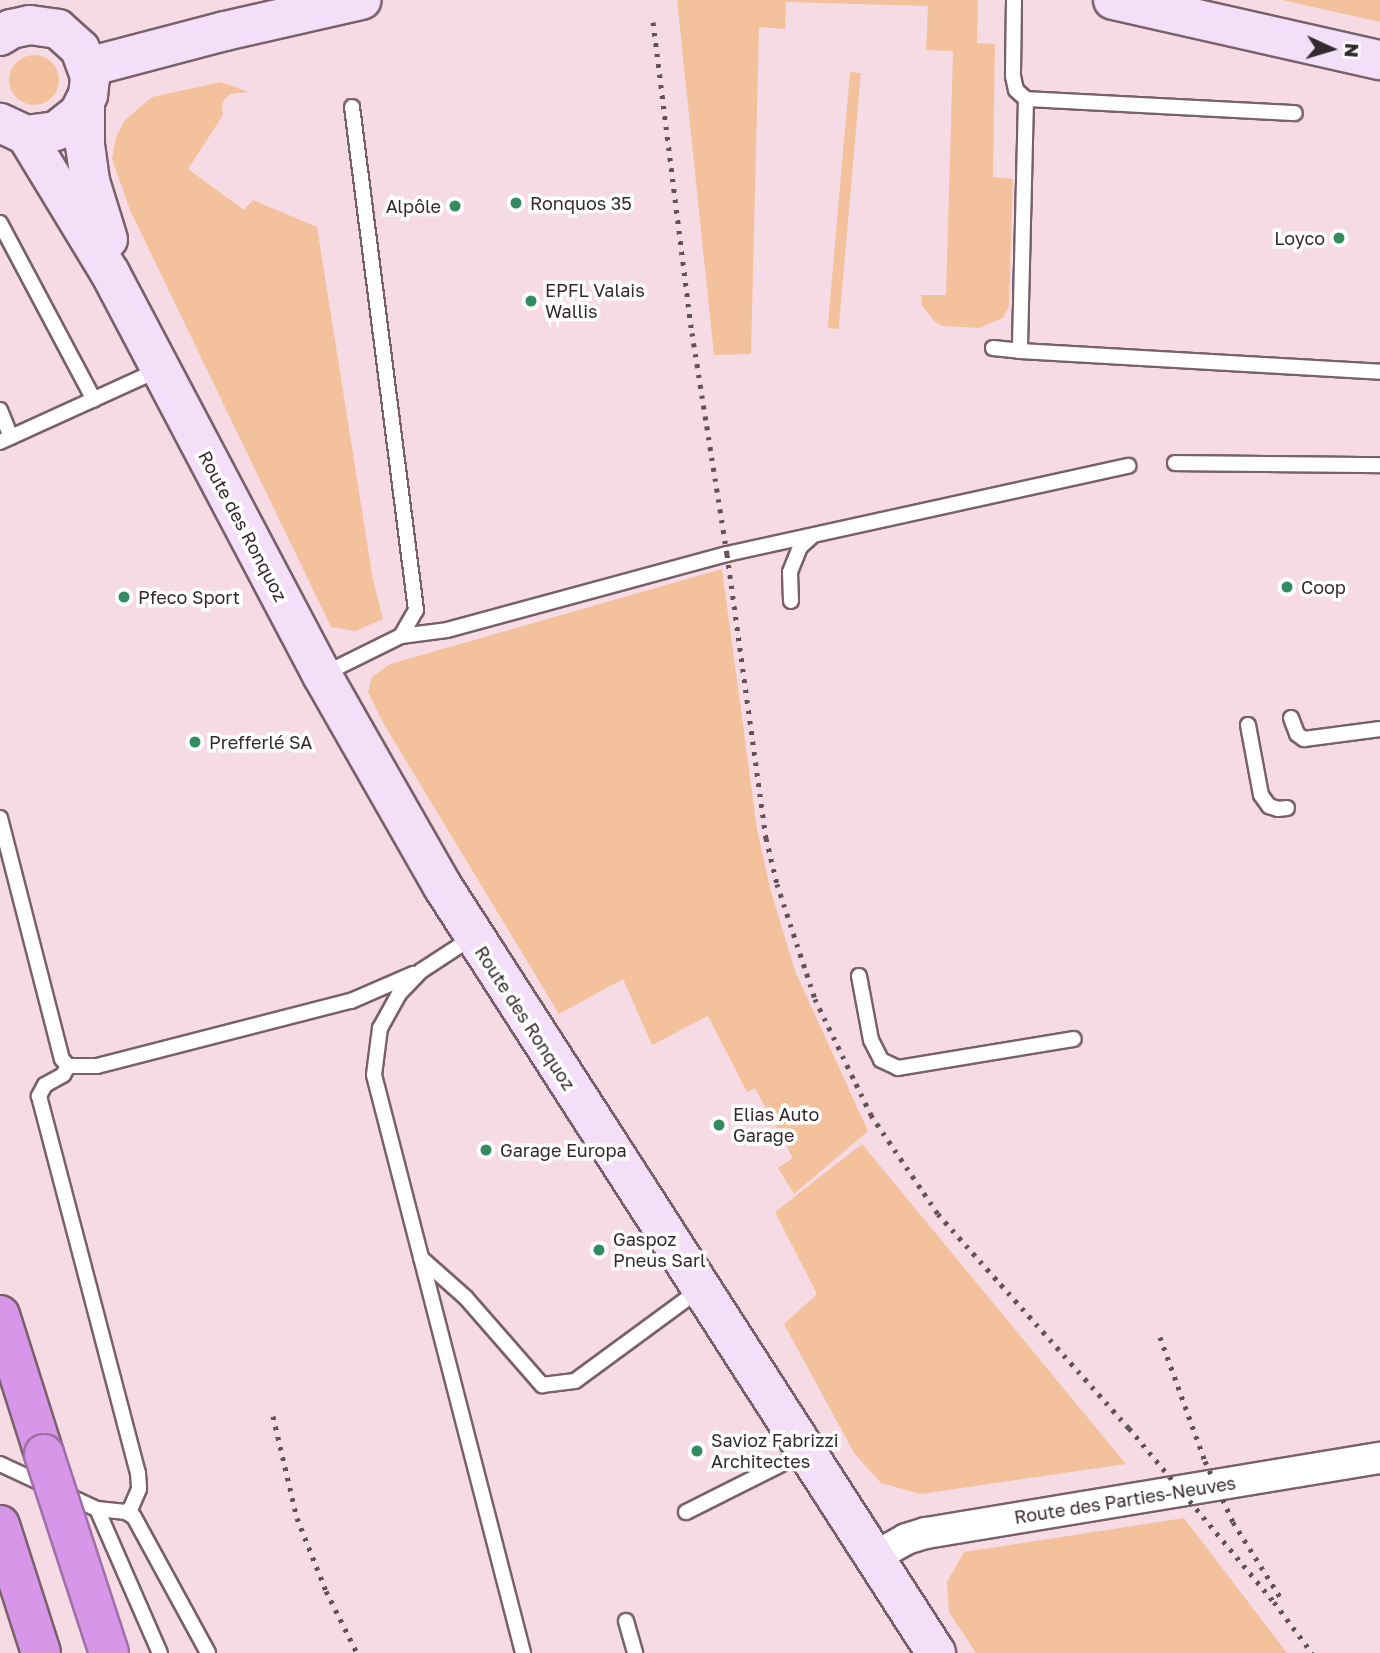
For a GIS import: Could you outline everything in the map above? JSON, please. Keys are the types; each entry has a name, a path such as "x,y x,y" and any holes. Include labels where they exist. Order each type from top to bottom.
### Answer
{"highway":[{"path":"0,1315 109,1653"},
{"path":"0,1525 41,1653"}],"street":[{"path":"86,86 225,31 362,0"},
{"path":"1113,0 1380,60"},
{"path":"0,36 40,13 75,41 86,86 72,120 56,131 13,129"},
{"name":"Route des Ronquoz","path":"86,86 85,145 96,204 158,363"},
{"name":"Route des Ronquoz","path":"13,129 110,273 322,675 473,937 936,1653"},
{"name":"Route des Parties-Neuves","path":"874,1557 906,1539 926,1533 1380,1458"}],"lane":[{"path":"1014,0 1013,76 1016,90 1026,99 1295,113"},
{"path":"1020,351 1026,99"},
{"path":"352,107 416,610 401,636"},
{"path":"0,223 94,400"},
{"path":"993,348 1380,372"},
{"path":"0,410 5,440 94,400 158,363"},
{"path":"1175,463 1380,466"},
{"path":"322,675 401,636 447,630 727,554 1128,466"},
{"path":"791,601 790,572 800,547 813,536"},
{"path":"1291,718 1297,734 1304,738 1380,729"},
{"path":"1248,725 1261,795 1269,806 1287,808"},
{"path":"0,818 62,1059 68,1066 97,1066 351,1001 421,971 473,937"},
{"path":"421,971 399,994 380,1028 374,1075 523,1653"},
{"path":"859,976 871,1040 881,1060 898,1068 1074,1039"},
{"path":"68,1066 63,1075 45,1085 39,1096 138,1472 139,1489 131,1508 126,1512"},
{"path":"421,1258 466,1298 542,1385 575,1381 700,1290"},
{"path":"686,1512 805,1452"},
{"path":"0,1464 97,1509 126,1512 134,1517 208,1653"},
{"path":"97,1509 160,1653"},
{"path":"626,1621 635,1653"}],"shaded area":[{"path":"677,0 978,0 977,43 995,44 993,177 1013,179 1009,306 1003,318 979,328 942,326 933,320 922,305 921,295 946,295 953,51 926,50 928,6 786,2 785,29 759,27 751,354 714,355"},
{"path":"1282,0 1380,0 1380,22"},
{"path":"34,55 52,62 59,80 52,98 34,105 16,98 9,80 16,62"},
{"path":"850,72 861,73 839,329 828,328"},
{"path":"221,82 249,92 230,94 225,99 222,105 223,115 188,169 244,210 253,200 317,227 373,580 383,619 356,631 331,627 130,210 112,159 116,137 124,121 152,97"},
{"path":"722,569 757,829 770,888 795,971 868,1131 794,1194 778,1168 793,1158 755,1088 747,1092 708,1016 652,1045 623,979 559,1014 382,721 368,692 372,677 390,664"},
{"path":"862,1144 1126,1464 921,1494 881,1483 854,1453 784,1324 817,1294 775,1212"},
{"path":"1184,1518 1287,1653 976,1653 949,1612 947,1582 964,1552"}],"railway":[{"path":"653,22 692,333 727,554 766,838 777,884 815,999 871,1115 938,1214 1129,1428 1274,1602 1312,1653"},
{"path":"1160,1337 1205,1461 1233,1522 1282,1600"},
{"path":"273,1416 297,1518 326,1591 357,1653"}],"place":[{"name":"Ronquos 35","path":"516,203"},
{"name":"Alpôle","path":"455,206"},
{"name":"Loyco","path":"1339,238"},
{"name":"EPFL Valais Wallis","path":"531,301"},
{"name":"Coop","path":"1287,587"},
{"name":"Pfeco Sport","path":"124,597"},
{"name":"Prefferlé SA","path":"195,742"},
{"name":"Elias Auto Garage","path":"719,1125"},
{"name":"Garage Europa","path":"486,1150"},
{"name":"Gaspoz Pneus Sarl","path":"599,1250"},
{"name":"Savioz Fabrizzi Architectes","path":"697,1451"}]}
